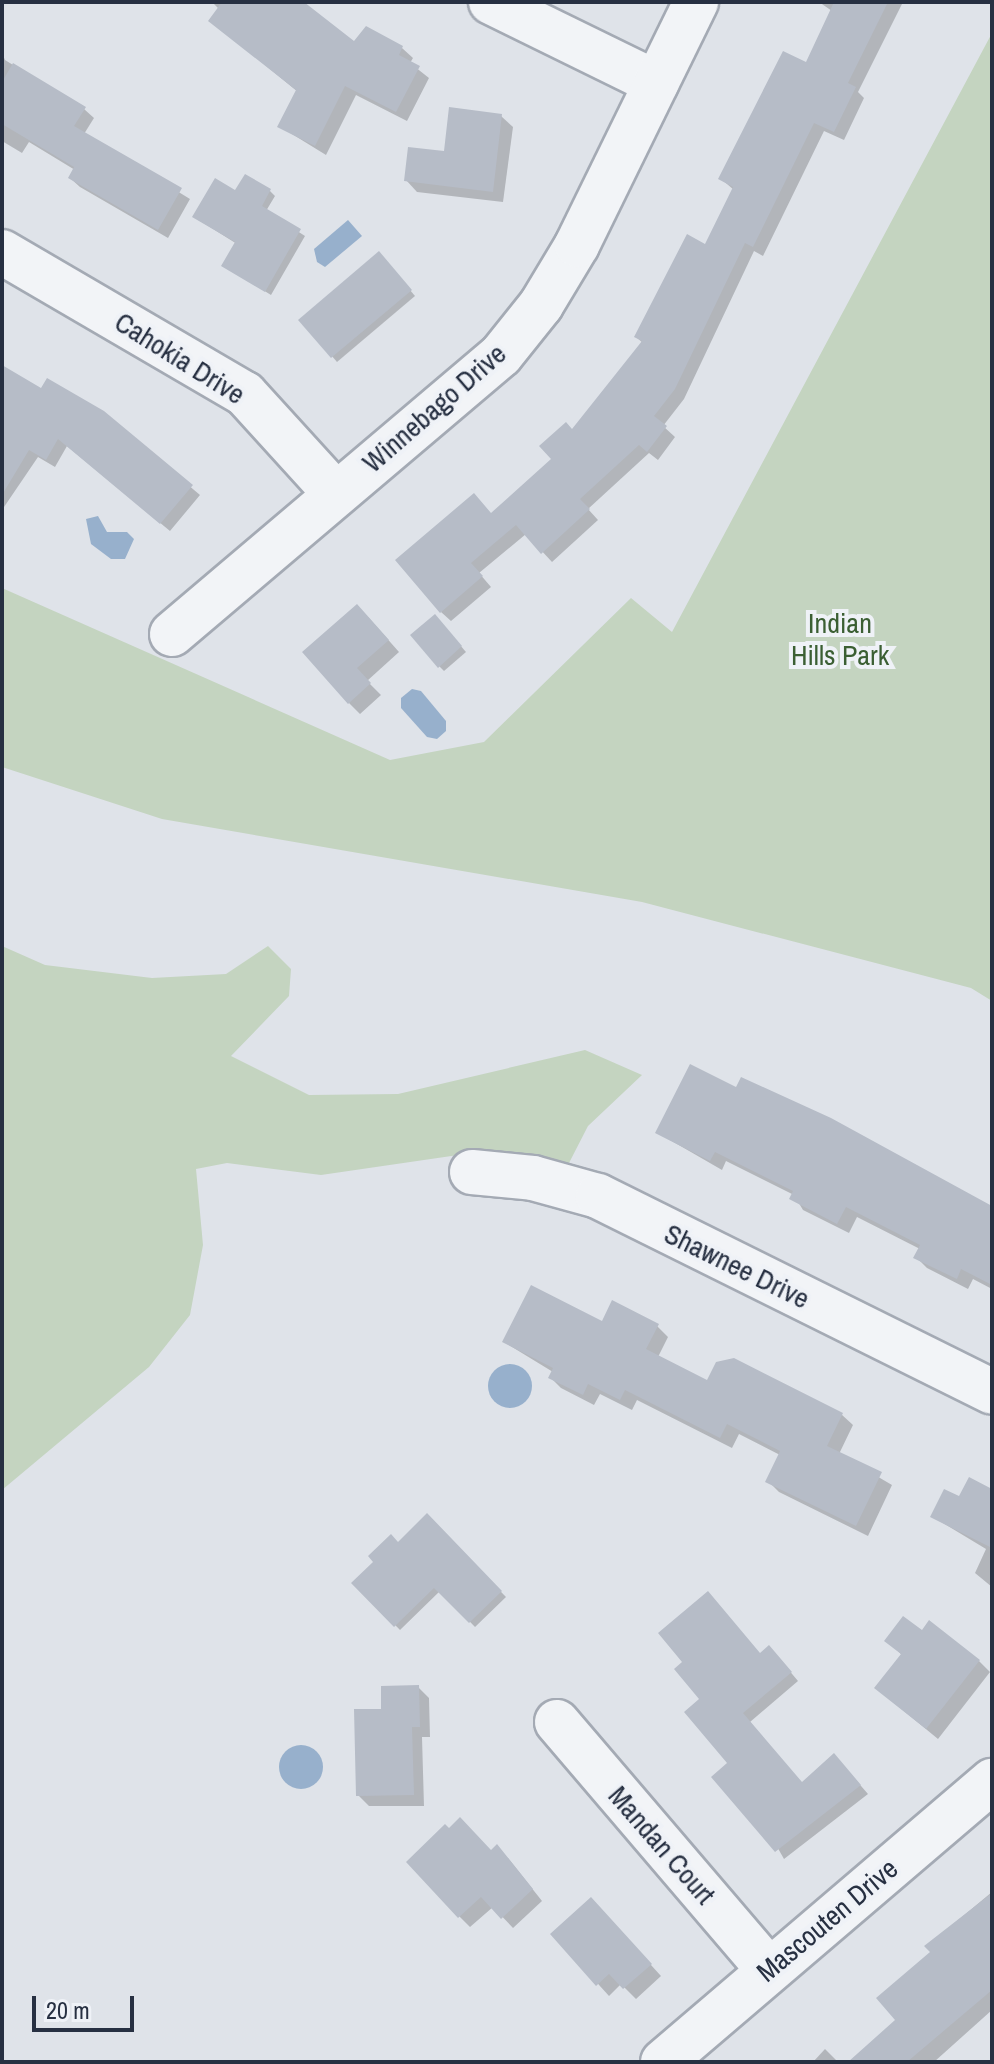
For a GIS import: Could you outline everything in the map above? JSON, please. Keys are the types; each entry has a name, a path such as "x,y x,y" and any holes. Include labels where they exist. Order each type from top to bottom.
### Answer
{"street":[{"path":"491,2 656,83"},
{"name":"Winnebago Drive","path":"172,634 501,355 541,305 577,245 696,2"},
{"name":"Cahokia Drive","path":"2,252 245,394 335,493"},
{"name":"Shawnee Drive","path":"472,1172 533,1178 598,1196 992,1392"},
{"name":"Mandan Court","path":"557,1722 768,1969"},
{"name":"Mascouten Drive","path":"663,2062 768,1969 992,1781"}],"green space":[{"name":"Indian Hills Park","path":"992,33 992,1001 971,988 642,902 162,819 2,767 2,588 390,760 484,742 631,598 672,632"},
{"path":"2,946 45,965 152,978 226,974 268,946 291,969 289,996 231,1056 309,1095 398,1094 585,1050 642,1075 588,1126 569,1163 472,1153 321,1175 227,1163 196,1169 203,1245 190,1315 149,1367 2,1490"}],"water":[{"path":"348,220 362,236 325,267 317,262 314,249"},
{"path":"98,516 107,532 127,532 134,539 125,559 111,559 91,544 86,519"},
{"path":"412,689 421,691 446,721 446,731 437,739 427,737 401,708 401,698"},
{"path":"510,1364 525,1371 532,1386 525,1401 510,1408 495,1401 488,1386 495,1371"},
{"path":"301,1745 317,1751 323,1767 317,1783 301,1789 285,1783 279,1767 285,1751"}],"building":[{"path":"222,2 304,2 354,41 366,26 403,46 399,55 420,66 396,112 345,86 315,146 277,127 296,90 208,21"},
{"path":"834,2 888,2 848,83 856,87 834,132 814,123 753,247 745,243 675,389 654,416 667,426 647,452 639,445 580,499 590,509 541,554 516,525 471,563 483,576 440,613 395,560 474,493 491,513 551,459 539,446 566,422 572,429 642,341 634,337 687,234 705,244 733,187 718,179 783,51 806,62"},
{"path":"13,63 86,107 74,126 182,188 158,230 68,178 74,167 2,124 2,82"},
{"path":"449,107 502,114 493,192 404,181 408,147 444,151"},
{"path":"245,174 271,189 262,206 301,229 265,292 221,266 235,242 192,217 215,178 235,190"},
{"path":"379,251 412,290 331,358 298,320"},
{"path":"2,365 41,388 47,378 104,411 193,485 160,524 58,439 46,460 29,450 2,495"},
{"path":"357,604 389,640 357,668 371,683 348,704 302,652"},
{"path":"435,614 462,646 438,668 410,635"},
{"path":"690,1064 736,1087 741,1077 831,1118 992,1206 992,1285 961,1269 957,1279 913,1258 920,1245 846,1207 837,1224 789,1199 793,1191 715,1152 710,1161 655,1133"},
{"path":"531,1285 602,1321 612,1300 659,1324 646,1349 707,1380 716,1362 734,1358 843,1413 827,1446 882,1472 856,1526 765,1482 780,1451 727,1424 720,1438 625,1390 620,1400 588,1384 583,1395 548,1378 553,1368 502,1342"},
{"path":"969,1477 992,1489 992,1548 930,1517 944,1489 959,1496"},
{"path":"427,1513 502,1591 469,1623 434,1588 394,1627 351,1583 373,1562 368,1556 391,1534 398,1542"},
{"path":"708,1591 760,1653 769,1645 792,1672 743,1713 802,1782 834,1753 861,1785 775,1852 711,1777 727,1763 684,1712 699,1699 674,1669 682,1662 658,1633"},
{"path":"903,1616 922,1630 929,1620 980,1660 926,1729 874,1688 901,1654 884,1641"},
{"path":"419,1685 420,1727 412,1727 414,1795 356,1796 354,1709 381,1709 381,1686"},
{"path":"460,1817 491,1850 497,1844 533,1889 501,1919 481,1897 458,1918 406,1862 445,1824 449,1828"},
{"path":"992,1893 992,1990 907,2062 848,2062 895,2020 876,1998 930,1952 924,1946"},
{"path":"591,1897 652,1964 623,1989 609,1974 596,1986 550,1934"}]}
